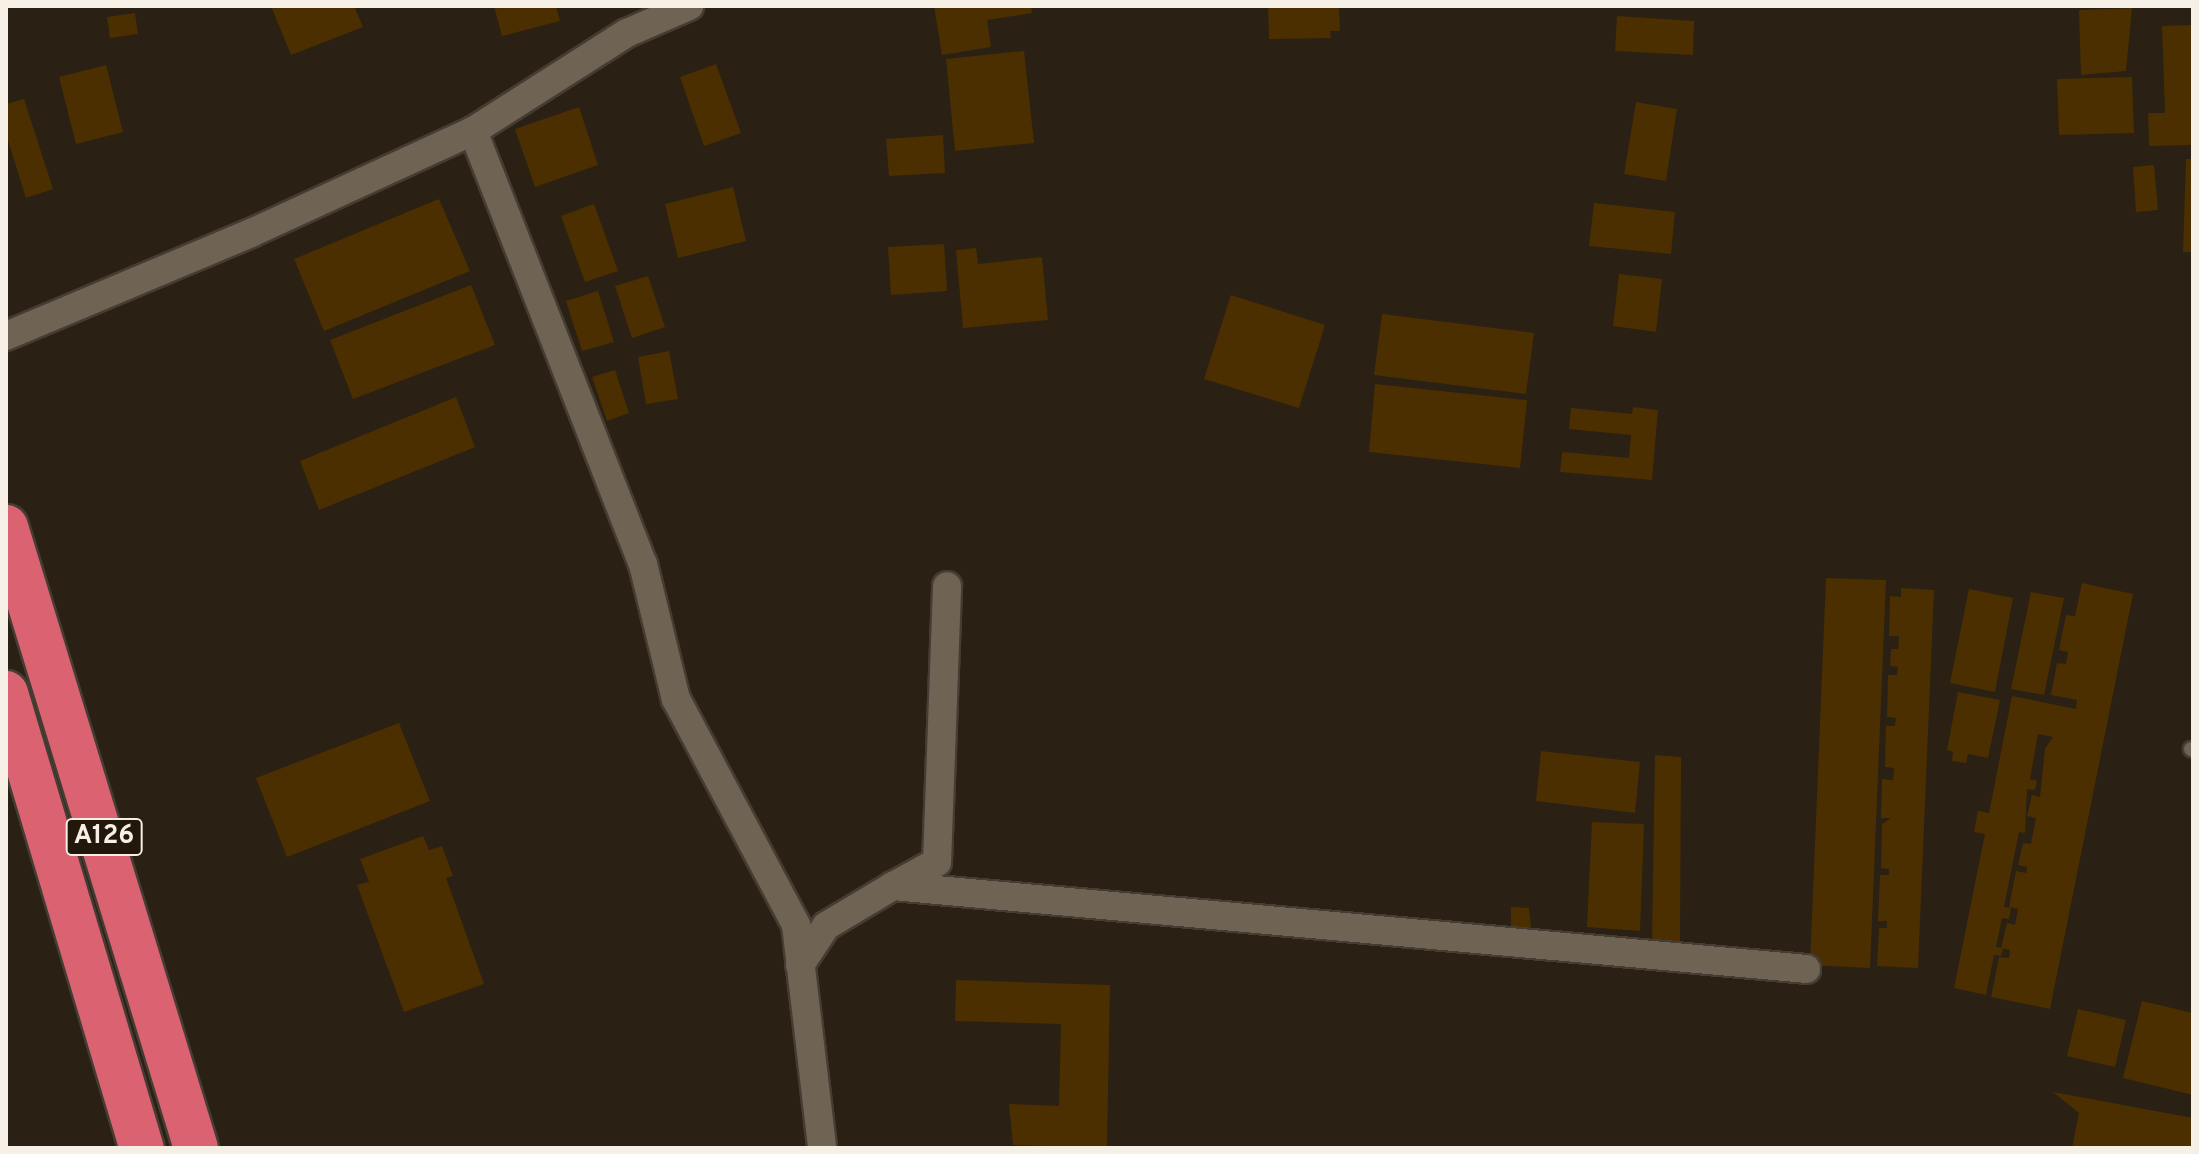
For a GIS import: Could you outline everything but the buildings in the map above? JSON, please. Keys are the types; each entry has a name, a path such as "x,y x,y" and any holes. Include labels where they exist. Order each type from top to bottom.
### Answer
{"highway":[{"name":"A126","path":"6,527 196,1148"},
{"name":"A126","path":"6,693 142,1148"}],"street":[{"path":"6,336 251,233 473,131 627,33 689,6"},
{"path":"473,131 643,564 676,699 796,925 822,1148"},
{"path":"800,965 826,926 937,862 947,586"},
{"path":"893,886 1806,969"}]}
